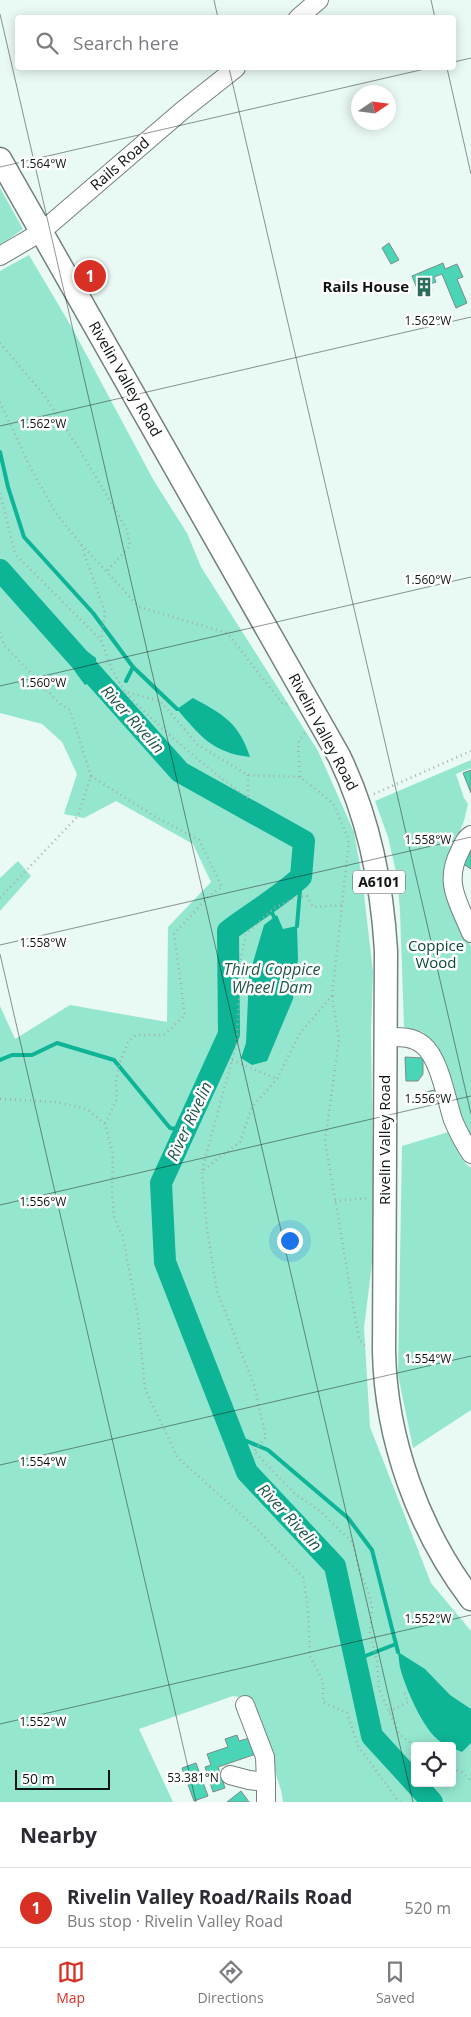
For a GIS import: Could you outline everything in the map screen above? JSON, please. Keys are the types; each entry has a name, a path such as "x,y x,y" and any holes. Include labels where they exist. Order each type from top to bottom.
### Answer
{"main road":[{"name":"Rivelin Valley Road","path":"0,159 313,709 339,756 359,802 376,862 384,915 387,984 384,1370 393,1428 416,1500 441,1553 471,1599"}],"street":[{"path":"302,15 319,0"},
{"name":"Rails Road","path":"0,256 41,232 183,110 233,70"},
{"path":"471,835 467,837 456,857 451,875 452,885 471,933"},
{"path":"386,1037 410,1039 423,1045 429,1051 454,1120 463,1142 471,1154"},
{"path":"245,1704 265,1758 266,1802"},
{"path":"230,1775 266,1782"}],"path":[{"path":"0,343 44,395 81,452 127,530 130,546 106,572"},
{"path":"0,402 30,466 56,512 80,544 138,606 227,633 283,704 313,709 298,743 300,777"},
{"path":"0,493 15,554 102,640"},
{"path":"80,544 105,612 102,640 112,670 125,692 160,728 248,798 248,775"},
{"path":"0,632 4,645 59,703 70,710 91,776 78,816 0,898"},
{"path":"125,692 160,701 198,745 248,775 300,777 333,803 349,840 332,996 339,1040 325,1141 359,1339 384,1370"},
{"path":"359,802 471,751"},
{"path":"91,776 154,816 199,840 222,887 209,896 174,934 185,1015 164,1035 136,1035 128,1042 116,1081 117,1098 105,1124"},
{"path":"342,905 313,907 307,896 297,897 267,913 246,934 240,962 237,1042 202,1171 207,1229 217,1291 254,1385 266,1437 254,1450 295,1494 320,1511 353,1543 359,1569 372,1606 370,1633 377,1661 379,1689 399,1734 411,1743"},
{"path":"202,1171 240,1142 252,1107 277,1079 300,1033 332,996"},
{"path":"232,1060 277,1079"},
{"path":"0,1099 55,1102 87,1109 105,1124 112,1154 114,1217 123,1237 138,1316 145,1389 178,1458 254,1526 303,1577 308,1608 310,1656 323,1681 323,1702 347,1713 358,1746 401,1802"},
{"path":"335,1201 385,1197"},
{"path":"389,1712 408,1702 404,1690"},
{"path":"456,1770 462,1772 471,1781"}],"green space":[{"path":"0,188 23,229 0,245"},
{"path":"29,255 71,326 154,481 187,533 201,567 318,751 354,832 362,878 373,972 371,1031 374,1247 364,1328 370,1427 431,1583 471,1631 471,1802 283,1802 281,1790 252,1699 233,1696 139,1729 173,1802 0,1802 0,1006 15,1039 70,1005 167,1022 168,927 211,882 193,844 116,801 84,818 64,814 77,774 62,742 42,724 0,713 0,271"},
{"name":"Coppice Wood","path":"471,760 471,768 456,774 468,804 464,821 445,866 446,883 471,947 471,1140 454,1104 440,1056 423,1032 404,1027 397,876 388,837 375,801"},
{"path":"18,861 31,876 0,911 0,878"},
{"path":"452,1131 461,1156 471,1168 471,1410 413,1448 398,1375 402,1146"}],"water":[{"path":"81,647 96,658 97,679 85,685 69,661"},
{"path":"193,698 229,721 241,736 250,757 226,752 200,735 177,709"},
{"name":"Third Coppice Wheel Dam","path":"277,915 283,929 297,926 298,959 293,999 267,1061 252,1065 241,1058 246,1043 249,976 264,925"},
{"path":"398,1652 425,1669 450,1695 471,1709 471,1743 462,1752 456,1750 456,1742 441,1742 427,1728 408,1691 400,1669"}],"building":[{"path":"389,243 399,260 391,264 382,248"},
{"name":"Rails House","path":"443,263 445,269 457,264 463,277 457,279 467,303 456,308 442,274 434,277 436,282 430,284 432,290 420,296 412,276"},
{"path":"471,770 471,793 463,773"},
{"path":"471,845 471,869 460,862"},
{"path":"405,1057 423,1058 423,1074 418,1081 406,1081"},
{"path":"435,1090 438,1100 428,1102 425,1092"},
{"path":"237,1735 239,1741 253,1737 259,1753 218,1767 225,1788 213,1792 205,1767 211,1765 207,1754 228,1747 225,1739"},
{"path":"196,1763 208,1796 194,1801 182,1768"},
{"path":"241,1791 249,1802 227,1802"}],"waterway":[{"path":"0,452 8,487 24,537 93,613 133,667 126,681"},
{"name":"River Rivelin","path":"0,570 180,772 304,841 301,877 228,931 229,1034 161,1183 165,1262 247,1472 335,1566 372,1736 411,1779"},
{"path":"133,667 177,709"},
{"path":"297,926 301,877"},
{"path":"267,902 274,917"},
{"path":"0,1060 12,1055 32,1055 57,1043 114,1060 170,1128 184,1130"},
{"path":"232,1435 268,1450 348,1518 372,1550 398,1652"},
{"path":"355,1660 396,1644"},
{"name":"River Rivelin","path":"419,1787 432,1802"}],"place":[{"name":"Rivelin Valley Road/Rails Road","path":"90,276"},
{"name":"Rails House","path":"424,287"}]}
